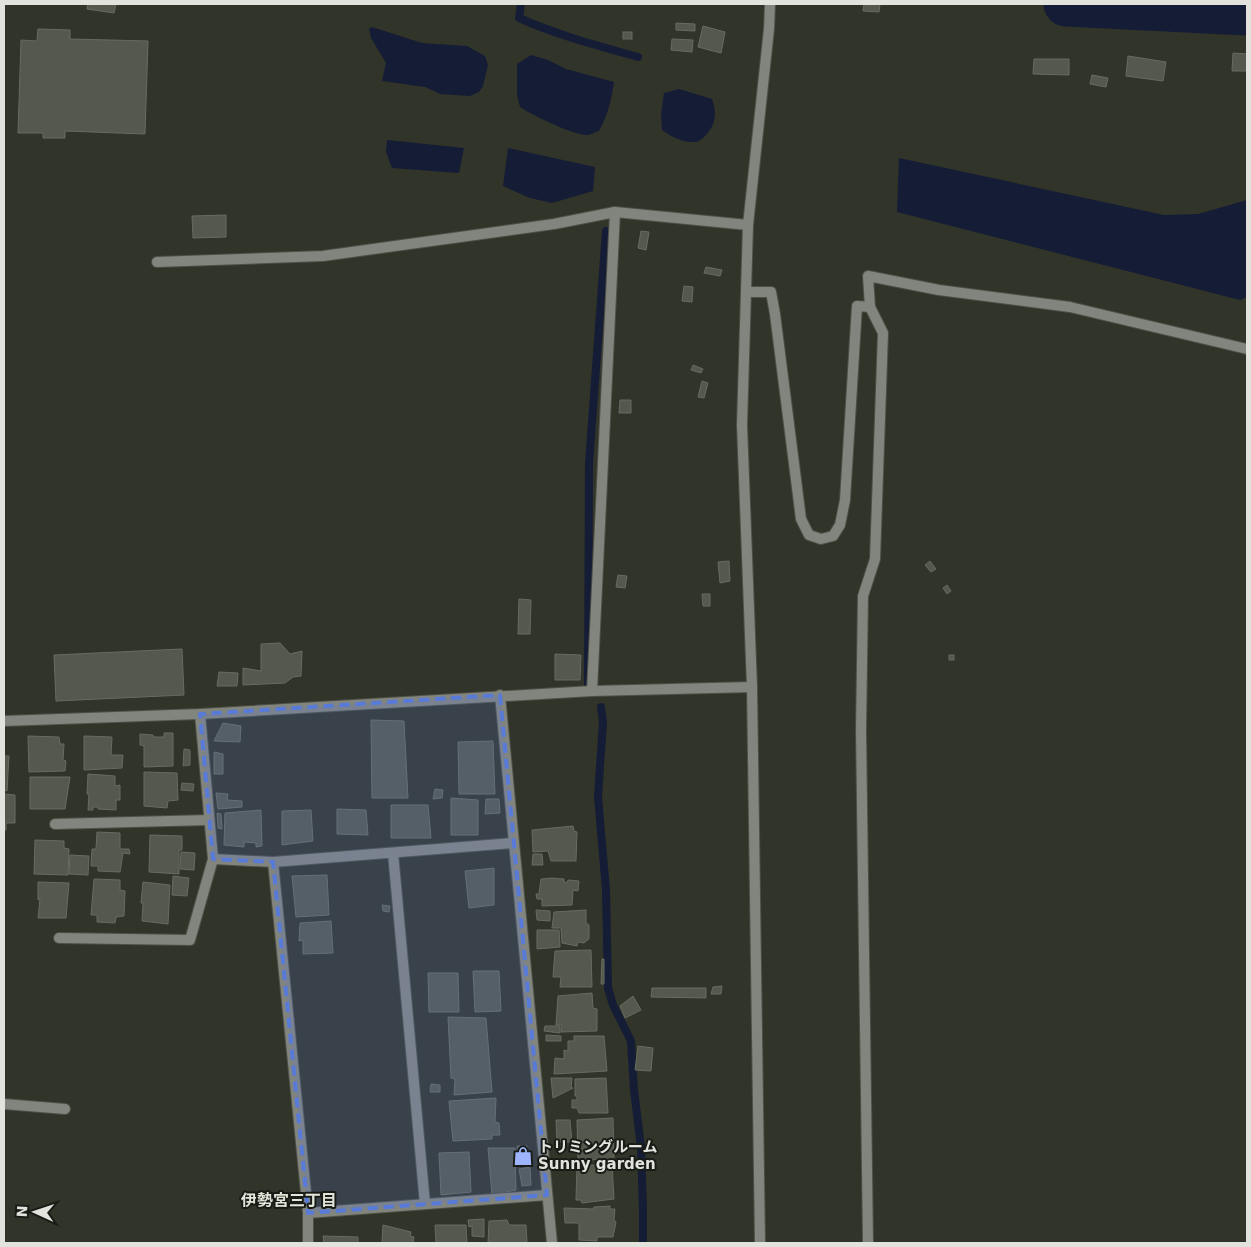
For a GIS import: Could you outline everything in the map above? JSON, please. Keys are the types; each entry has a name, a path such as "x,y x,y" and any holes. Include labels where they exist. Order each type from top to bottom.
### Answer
{"street":[{"path":"760,1243 752,687 742,425 748,225 770,4"},
{"path":"157,262 323,256 554,224 615,212 748,225"},
{"path":"592,691 615,212"},
{"path":"868,1243 861,730 862,625 863,596 875,559 882,333 870,307 868,276 939,290 1070,307 1247,349"},
{"path":"746,292 770,292 775,314 801,520 809,535 821,540 834,536 840,526 845,500 857,306 870,307"},
{"path":"4,721 200,714 500,695 752,687"},
{"path":"500,695 552,1243"},
{"path":"59,938 190,940 213,859 200,714"},
{"path":"55,824 209,820"},
{"path":"213,859 273,862 514,842"},
{"path":"393,852 425,1204"},
{"path":"273,862 308,1213 308,1243"},
{"path":"4,1104 65,1110"},
{"path":"308,1213 547,1195"}],"highlighted area":[{"path":"500,695 547,1195 308,1213 273,862 213,859 200,714"}],"water":[{"path":"372,27 422,43 467,46 485,56 488,65 483,86 479,92 470,96 440,94 425,87 382,81 386,63 371,38 369,29"},
{"path":"531,55 548,60 566,69 614,82 609,108 599,131 587,135 573,132 520,107 517,95 517,64"},
{"path":"679,89 712,99 715,109 714,122 706,135 697,142 682,140 662,130 661,114 664,93"},
{"path":"387,140 464,148 459,173 392,168 386,152"},
{"path":"508,148 595,167 593,191 552,203 530,198 503,186"},
{"path":"899,158 1164,215 1198,214 1247,200 1247,297 1240,300 897,212"}],"building":[{"path":"88,4 116,4 114,13 87,9"},
{"path":"864,4 880,4 879,12 863,11"},
{"path":"676,23 695,24 695,31 676,30"},
{"path":"703,26 725,32 721,53 698,47"},
{"path":"38,29 70,30 70,39 148,41 145,134 65,131 65,138 43,138 43,133 18,133 21,40 37,41"},
{"path":"623,32 632,32 632,39 623,39"},
{"path":"672,39 693,40 692,52 671,50"},
{"path":"1233,53 1247,54 1247,71 1232,71"},
{"path":"1128,56 1166,62 1163,81 1126,76"},
{"path":"1034,59 1069,59 1069,75 1033,74"},
{"path":"1092,75 1108,78 1106,87 1090,84"},
{"path":"226,215 226,237 193,238 192,216"},
{"path":"641,231 649,232 646,250 638,248"},
{"path":"706,267 722,270 720,276 704,273"},
{"path":"684,286 693,287 692,302 682,301"},
{"path":"693,365 703,369 701,373 691,370"},
{"path":"702,381 708,383 704,398 698,397"},
{"path":"620,400 631,400 631,413 619,413"},
{"path":"729,561 730,581 720,583 718,562"},
{"path":"930,561 936,569 931,572 925,565"},
{"path":"618,575 627,576 625,588 616,587"},
{"path":"947,585 951,591 947,594 943,588"},
{"path":"702,594 710,594 710,606 703,606"},
{"path":"519,599 531,600 530,634 518,634"},
{"path":"280,643 290,654 302,651 301,676 293,677 285,683 243,685 243,668 261,671 261,644"},
{"path":"182,649 184,695 56,701 54,655"},
{"path":"555,654 581,655 580,680 555,680"},
{"path":"949,655 954,655 954,660 949,660"},
{"path":"219,672 238,673 237,686 217,686"},
{"path":"371,720 404,721 408,798 372,798"},
{"path":"223,723 241,726 240,742 214,741"},
{"path":"164,733 173,733 173,766 144,767 144,746 140,745 140,734 164,737"},
{"path":"28,736 59,737 60,744 64,744 63,760 66,761 65,771 29,772"},
{"path":"84,736 112,737 111,755 123,755 122,768 84,770"},
{"path":"493,741 495,794 459,794 458,742"},
{"path":"184,749 190,750 190,765 183,766"},
{"path":"214,752 223,754 223,774 214,774"},
{"path":"4,756 9,756 7,791 4,790"},
{"path":"144,772 177,773 178,800 168,801 167,808 144,806"},
{"path":"88,774 115,776 115,786 120,785 120,800 116,800 116,810 93,807 93,810 88,810"},
{"path":"30,777 70,777 65,809 30,809"},
{"path":"182,783 194,784 193,791 181,790"},
{"path":"435,789 443,790 442,798 433,799"},
{"path":"216,793 228,794 227,800 242,801 242,807 218,809"},
{"path":"4,794 15,795 15,823 6,823 6,830 4,830"},
{"path":"451,798 478,800 478,835 451,835"},
{"path":"486,799 499,799 500,813 485,814"},
{"path":"391,805 428,805 431,838 391,838"},
{"path":"337,809 366,810 368,835 337,834"},
{"path":"261,810 262,846 256,847 256,843 244,842 244,847 224,845 225,813"},
{"path":"311,810 313,841 282,845 282,811"},
{"path":"217,813 221,814 222,829 218,828"},
{"path":"573,826 574,831 577,832 576,861 551,861 548,851 533,852 532,830"},
{"path":"97,832 120,833 120,849 129,849 130,854 123,853 120,872 98,871 98,866 91,866 92,849 96,849"},
{"path":"150,835 182,836 182,850 179,850 179,874 149,872"},
{"path":"35,840 64,841 64,848 69,849 68,875 34,874"},
{"path":"181,852 195,853 194,870 180,869"},
{"path":"533,854 542,854 543,865 532,865"},
{"path":"70,855 89,856 88,875 69,874"},
{"path":"494,868 494,905 469,908 465,871"},
{"path":"327,875 329,915 296,917 292,876"},
{"path":"173,876 189,878 187,896 172,895"},
{"path":"94,879 120,880 120,890 125,891 124,916 116,917 115,923 97,922 97,915 91,915"},
{"path":"541,879 564,879 564,882 567,883 568,880 579,881 578,891 573,890 572,905 542,906 542,899 537,899 536,894 539,894"},
{"path":"38,882 69,883 66,918 38,918 40,899 38,900"},
{"path":"143,882 170,885 168,924 142,921"},
{"path":"382,905 390,906 389,912 383,911"},
{"path":"536,910 550,911 550,921 537,920"},
{"path":"586,910 589,939 584,943 578,942 577,946 562,943 561,928 552,928 554,912"},
{"path":"331,921 333,953 303,954 303,940 299,941 300,923"},
{"path":"537,930 559,930 560,947 537,949"},
{"path":"591,950 592,987 560,987 561,977 553,977 555,951"},
{"path":"602,959 604,959 604,984 601,984"},
{"path":"473,971 499,971 501,1011 475,1012"},
{"path":"428,973 458,973 459,1012 429,1012"},
{"path":"722,986 721,994 711,994 713,987"},
{"path":"652,988 706,988 706,998 651,997"},
{"path":"592,993 593,1008 597,1009 597,1031 561,1032 562,1025 556,1025 558,996"},
{"path":"633,996 641,1010 625,1018 620,1006"},
{"path":"448,1017 486,1018 492,1092 454,1095 455,1079 451,1078"},
{"path":"545,1026 560,1026 560,1033 544,1031"},
{"path":"546,1035 561,1036 561,1041 546,1041"},
{"path":"574,1036 604,1036 607,1071 554,1074 555,1058 564,1059 564,1050 568,1051 568,1041 574,1041"},
{"path":"638,1046 653,1048 651,1071 635,1070"},
{"path":"551,1078 572,1078 571,1088 573,1088 553,1098"},
{"path":"606,1078 608,1113 579,1113 577,1108 572,1108 572,1100 577,1100 577,1096 575,1096 575,1079"},
{"path":"431,1084 440,1085 440,1092 430,1092"},
{"path":"496,1098 495,1122 499,1123 500,1135 492,1135 492,1139 453,1141 449,1101"},
{"path":"613,1118 614,1158 578,1161 577,1120"},
{"path":"556,1120 570,1120 572,1142 557,1142"},
{"path":"517,1146 527,1146 527,1162 518,1162"},
{"path":"488,1148 515,1148 516,1190 492,1195"},
{"path":"469,1152 471,1192 441,1195 439,1153"},
{"path":"612,1164 614,1199 582,1203 581,1200 576,1200 577,1166"},
{"path":"530,1167 531,1185 522,1186 519,1169"},
{"path":"610,1206 610,1209 615,1209 614,1220 616,1222 613,1237 597,1237 597,1241 579,1240 579,1223 565,1223 564,1208 593,1209 594,1207"},
{"path":"484,1219 484,1237 472,1236 472,1226 469,1227 468,1220"},
{"path":"507,1220 509,1225 526,1225 527,1243 488,1243 489,1221"},
{"path":"383,1225 411,1232 410,1236 414,1237 413,1243 382,1243"},
{"path":"435,1225 466,1225 467,1243 436,1243"},
{"path":"323,1236 358,1237 358,1243 324,1243"}],"waterway":[{"path":"521,4 519,18 563,35 638,57"},
{"path":"1066,4 1247,13"},
{"path":"588,687 589,463 606,231"},
{"path":"601,707 603,722 598,797 606,890 608,988 613,1005 631,1041 634,1090 641,1147 643,1243"}],"place":[{"name":"トリミングルーム Sunny garden","path":"523,1156"}],"district":[{"name":"伊勢宮三丁目","path":"289,1200"}]}
